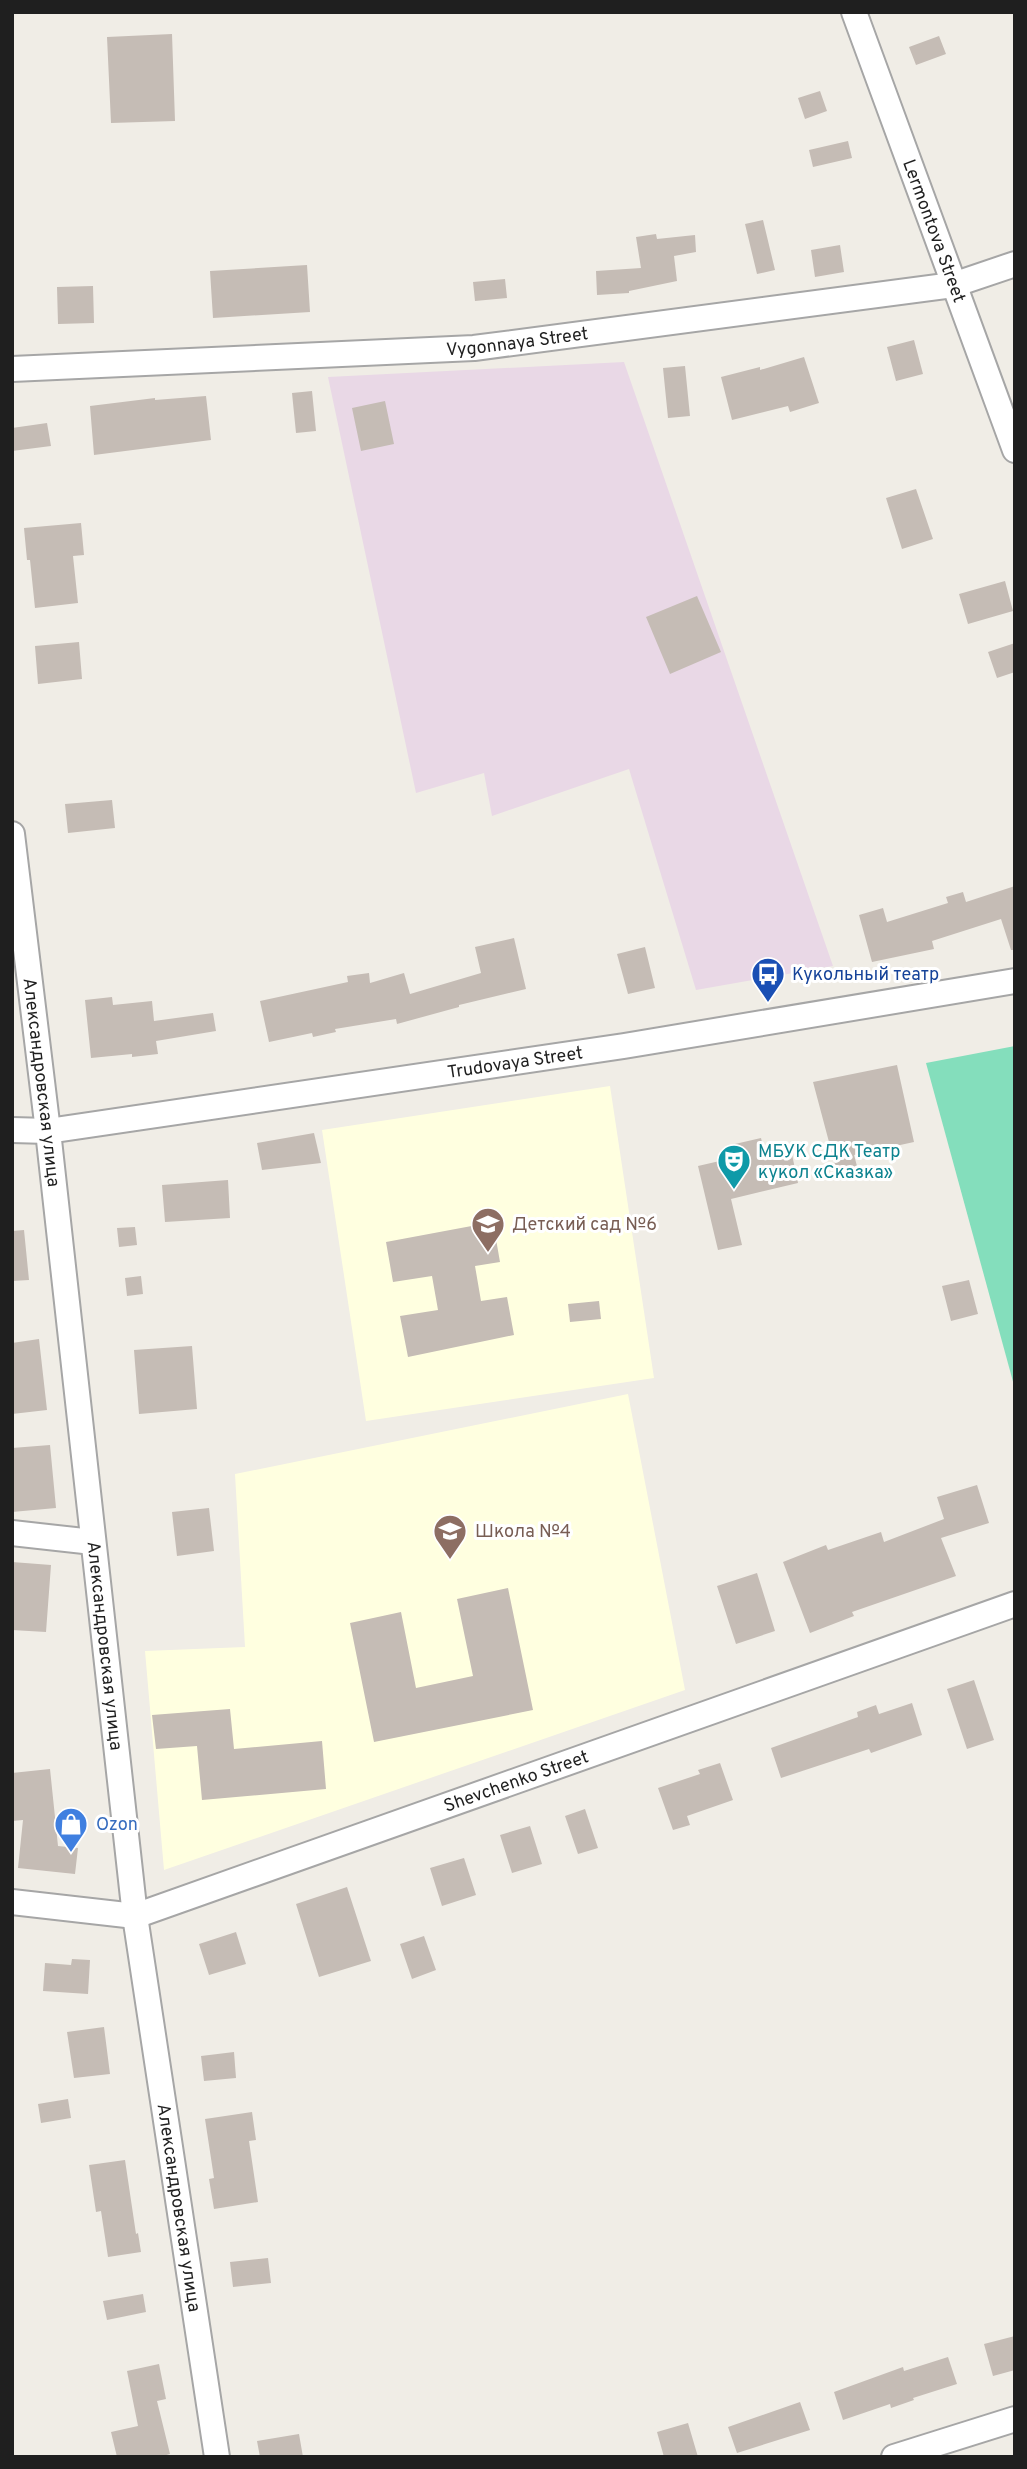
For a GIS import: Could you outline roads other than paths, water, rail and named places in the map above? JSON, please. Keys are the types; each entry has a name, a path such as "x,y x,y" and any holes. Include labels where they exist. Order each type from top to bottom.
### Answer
{"street":[{"name":"Lermontova Street","path":"854,12 1015,450"},
{"name":"Vygonnaya Street","path":"12,369 474,348 953,285 1015,264"},
{"name":"Александровская улица","path":"12,834 48,1131 135,1916 217,2457"},
{"name":"Trudovaya Street","path":"12,1130 48,1131 624,1045 1015,981"},
{"path":"12,1533 93,1542"},
{"name":"Shevchenko Street","path":"12,1902 135,1916 1015,1604"},
{"path":"894,2457 1015,2419"}],"place":[{"name":"Кукольный театр","path":"768,1004"},
{"name":"МБУК СДК Театр кукол «Сказка»","path":"734,1191"},
{"name":"Детский сад №6","path":"488,1254"},
{"name":"Школа №4","path":"450,1561"},
{"name":"Ozon","path":"71,1854"}]}
